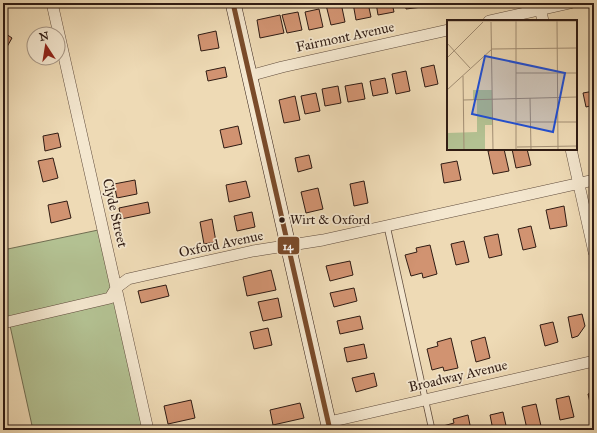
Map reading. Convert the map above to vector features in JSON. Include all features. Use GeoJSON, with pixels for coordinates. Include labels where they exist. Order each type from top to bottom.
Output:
{"type":"FeatureCollection","features":[{"type":"Feature","properties":{"kind":"main road"},"geometry":{"type":"LineString","coordinates":[[233,3],[330,426]]}},
{"type":"Feature","properties":{"kind":"street","name":"Clyde Street"},"geometry":{"type":"LineString","coordinates":[[52,3],[148,430]]}},
{"type":"Feature","properties":{"kind":"street"},"geometry":{"type":"LineString","coordinates":[[492,20],[539,6],[570,3]]}},
{"type":"Feature","properties":{"kind":"street"},"geometry":{"type":"LineString","coordinates":[[539,6],[543,20]]}},
{"type":"Feature","properties":{"kind":"street","name":"Fairmont Avenue"},"geometry":{"type":"LineString","coordinates":[[249,76],[282,67],[447,30]]}},
{"type":"Feature","properties":{"kind":"street"},"geometry":{"type":"LineString","coordinates":[[571,150],[594,252]]}},
{"type":"Feature","properties":{"kind":"street","name":"Oxford Avenue"},"geometry":{"type":"LineString","coordinates":[[3,323],[110,298],[116,288],[128,279],[253,251],[323,240],[594,180]]}},
{"type":"Feature","properties":{"kind":"street","name":"Broadway Avenue"},"geometry":{"type":"LineString","coordinates":[[330,426],[425,399],[594,361]]}},
{"type":"Feature","properties":{"kind":"lane"},"geometry":{"type":"LineString","coordinates":[[387,226],[432,430]]}},
{"type":"Feature","properties":{"kind":"green space"},"geometry":{"type":"Polygon","coordinates":[[[103,229],[148,430],[33,430],[9,321],[3,323],[3,250],[103,229]]]}},
{"type":"Feature","properties":{"kind":"building"},"geometry":{"type":"Polygon","coordinates":[[[341,3],[345,22],[331,25],[326,5],[341,3]]]}},
{"type":"Feature","properties":{"kind":"building"},"geometry":{"type":"Polygon","coordinates":[[[353,3],[368,3],[371,17],[356,20],[353,3]]]}},
{"type":"Feature","properties":{"kind":"building"},"geometry":{"type":"Polygon","coordinates":[[[376,3],[392,3],[394,12],[378,15],[376,3]]]}},
{"type":"Feature","properties":{"kind":"building"},"geometry":{"type":"Polygon","coordinates":[[[405,3],[421,3],[422,7],[406,9],[405,3]]]}},
{"type":"Feature","properties":{"kind":"building"},"geometry":{"type":"Polygon","coordinates":[[[319,9],[323,27],[309,30],[305,12],[319,9]]]}},
{"type":"Feature","properties":{"kind":"building"},"geometry":{"type":"Polygon","coordinates":[[[298,12],[302,30],[287,33],[282,15],[298,12]]]}},
{"type":"Feature","properties":{"kind":"building"},"geometry":{"type":"Polygon","coordinates":[[[280,15],[284,33],[260,38],[257,20],[280,15]]]}},
{"type":"Feature","properties":{"kind":"building"},"geometry":{"type":"Polygon","coordinates":[[[216,31],[219,48],[201,51],[198,35],[216,31]]]}},
{"type":"Feature","properties":{"kind":"building"},"geometry":{"type":"Polygon","coordinates":[[[3,32],[12,38],[4,52],[3,52],[3,32]]]}},
{"type":"Feature","properties":{"kind":"building"},"geometry":{"type":"Polygon","coordinates":[[[594,33],[594,50],[593,50],[590,34],[594,33]]]}},
{"type":"Feature","properties":{"kind":"building"},"geometry":{"type":"Polygon","coordinates":[[[434,65],[438,84],[425,87],[421,68],[434,65]]]}},
{"type":"Feature","properties":{"kind":"building"},"geometry":{"type":"Polygon","coordinates":[[[225,67],[227,77],[208,81],[206,71],[225,67]]]}},
{"type":"Feature","properties":{"kind":"building"},"geometry":{"type":"Polygon","coordinates":[[[406,71],[410,91],[396,94],[392,74],[406,71]]]}},
{"type":"Feature","properties":{"kind":"building"},"geometry":{"type":"Polygon","coordinates":[[[385,78],[388,93],[373,96],[370,81],[385,78]]]}},
{"type":"Feature","properties":{"kind":"building"},"geometry":{"type":"Polygon","coordinates":[[[362,83],[365,99],[348,102],[345,86],[362,83]]]}},
{"type":"Feature","properties":{"kind":"building"},"geometry":{"type":"Polygon","coordinates":[[[338,86],[341,103],[325,106],[322,89],[338,86]]]}},
{"type":"Feature","properties":{"kind":"building"},"geometry":{"type":"Polygon","coordinates":[[[594,91],[594,105],[586,107],[583,93],[594,91]]]}},
{"type":"Feature","properties":{"kind":"building"},"geometry":{"type":"Polygon","coordinates":[[[316,93],[320,111],[305,114],[301,96],[316,93]]]}},
{"type":"Feature","properties":{"kind":"building"},"geometry":{"type":"Polygon","coordinates":[[[295,96],[300,120],[284,123],[279,100],[295,96]]]}},
{"type":"Feature","properties":{"kind":"building"},"geometry":{"type":"Polygon","coordinates":[[[238,126],[242,144],[224,148],[220,130],[238,126]]]}},
{"type":"Feature","properties":{"kind":"building"},"geometry":{"type":"Polygon","coordinates":[[[58,133],[61,147],[45,151],[43,136],[58,133]]]}},
{"type":"Feature","properties":{"kind":"building"},"geometry":{"type":"Polygon","coordinates":[[[504,150],[509,171],[493,174],[488,151],[504,150]]]}},
{"type":"Feature","properties":{"kind":"building"},"geometry":{"type":"Polygon","coordinates":[[[512,150],[527,150],[531,165],[516,168],[512,150]]]}},
{"type":"Feature","properties":{"kind":"building"},"geometry":{"type":"Polygon","coordinates":[[[309,155],[312,168],[298,172],[295,158],[309,155]]]}},
{"type":"Feature","properties":{"kind":"building"},"geometry":{"type":"Polygon","coordinates":[[[53,158],[58,178],[43,182],[38,161],[53,158]]]}},
{"type":"Feature","properties":{"kind":"building"},"geometry":{"type":"Polygon","coordinates":[[[457,161],[461,180],[444,183],[441,164],[457,161]]]}},
{"type":"Feature","properties":{"kind":"building"},"geometry":{"type":"Polygon","coordinates":[[[135,180],[137,194],[117,198],[114,184],[135,180]]]}},
{"type":"Feature","properties":{"kind":"building"},"geometry":{"type":"Polygon","coordinates":[[[246,181],[250,197],[229,202],[226,185],[246,181]]]}},
{"type":"Feature","properties":{"kind":"building"},"geometry":{"type":"Polygon","coordinates":[[[364,181],[368,203],[354,206],[350,184],[364,181]]]}},
{"type":"Feature","properties":{"kind":"building"},"geometry":{"type":"Polygon","coordinates":[[[318,188],[323,209],[306,213],[301,192],[318,188]]]}},
{"type":"Feature","properties":{"kind":"building"},"geometry":{"type":"Polygon","coordinates":[[[67,201],[71,218],[51,223],[48,205],[67,201]]]}},
{"type":"Feature","properties":{"kind":"building"},"geometry":{"type":"Polygon","coordinates":[[[148,202],[150,213],[121,219],[119,208],[148,202]]]}},
{"type":"Feature","properties":{"kind":"building"},"geometry":{"type":"Polygon","coordinates":[[[564,206],[567,226],[550,229],[546,210],[564,206]]]}},
{"type":"Feature","properties":{"kind":"building"},"geometry":{"type":"Polygon","coordinates":[[[252,212],[255,227],[237,231],[234,216],[252,212]]]}},
{"type":"Feature","properties":{"kind":"building"},"geometry":{"type":"Polygon","coordinates":[[[212,219],[216,242],[204,244],[200,222],[212,219]]]}},
{"type":"Feature","properties":{"kind":"building"},"geometry":{"type":"Polygon","coordinates":[[[531,226],[536,247],[523,250],[518,229],[531,226]]]}},
{"type":"Feature","properties":{"kind":"building"},"geometry":{"type":"Polygon","coordinates":[[[498,234],[502,255],[489,258],[484,237],[498,234]]]}},
{"type":"Feature","properties":{"kind":"building"},"geometry":{"type":"Polygon","coordinates":[[[464,241],[469,262],[456,265],[451,244],[464,241]]]}},
{"type":"Feature","properties":{"kind":"building"},"geometry":{"type":"Polygon","coordinates":[[[430,245],[437,274],[423,278],[422,273],[411,276],[405,255],[417,252],[416,248],[430,245]]]}},
{"type":"Feature","properties":{"kind":"building"},"geometry":{"type":"Polygon","coordinates":[[[350,261],[353,275],[330,281],[326,266],[350,261]]]}},
{"type":"Feature","properties":{"kind":"building"},"geometry":{"type":"Polygon","coordinates":[[[271,270],[276,290],[247,296],[243,277],[271,270]]]}},
{"type":"Feature","properties":{"kind":"building"},"geometry":{"type":"Polygon","coordinates":[[[166,285],[169,296],[141,303],[138,291],[166,285]]]}},
{"type":"Feature","properties":{"kind":"building"},"geometry":{"type":"Polygon","coordinates":[[[354,288],[357,301],[334,307],[330,293],[354,288]]]}},
{"type":"Feature","properties":{"kind":"building"},"geometry":{"type":"Polygon","coordinates":[[[278,298],[282,317],[263,321],[258,302],[278,298]]]}},
{"type":"Feature","properties":{"kind":"building"},"geometry":{"type":"Polygon","coordinates":[[[582,314],[585,326],[578,336],[572,338],[568,317],[582,314]]]}},
{"type":"Feature","properties":{"kind":"building"},"geometry":{"type":"Polygon","coordinates":[[[360,316],[363,329],[340,334],[337,321],[360,316]]]}},
{"type":"Feature","properties":{"kind":"building"},"geometry":{"type":"Polygon","coordinates":[[[553,322],[558,342],[545,346],[540,325],[553,322]]]}},
{"type":"Feature","properties":{"kind":"building"},"geometry":{"type":"Polygon","coordinates":[[[268,328],[272,345],[254,349],[250,332],[268,328]]]}},
{"type":"Feature","properties":{"kind":"building"},"geometry":{"type":"Polygon","coordinates":[[[485,337],[490,358],[476,362],[471,341],[485,337]]]}},
{"type":"Feature","properties":{"kind":"building"},"geometry":{"type":"Polygon","coordinates":[[[451,338],[458,368],[444,371],[443,367],[432,370],[427,349],[438,346],[437,342],[451,338]]]}},
{"type":"Feature","properties":{"kind":"building"},"geometry":{"type":"Polygon","coordinates":[[[364,344],[367,358],[347,362],[344,348],[364,344]]]}},
{"type":"Feature","properties":{"kind":"building"},"geometry":{"type":"Polygon","coordinates":[[[374,373],[377,386],[356,392],[352,378],[374,373]]]}},
{"type":"Feature","properties":{"kind":"building"},"geometry":{"type":"Polygon","coordinates":[[[594,392],[594,414],[593,415],[588,394],[594,392]]]}},
{"type":"Feature","properties":{"kind":"building"},"geometry":{"type":"Polygon","coordinates":[[[569,396],[574,417],[560,420],[556,399],[569,396]]]}},
{"type":"Feature","properties":{"kind":"building"},"geometry":{"type":"Polygon","coordinates":[[[191,400],[195,418],[168,424],[164,406],[191,400]]]}},
{"type":"Feature","properties":{"kind":"building"},"geometry":{"type":"Polygon","coordinates":[[[300,403],[304,418],[273,425],[270,410],[300,403]]]}},
{"type":"Feature","properties":{"kind":"building"},"geometry":{"type":"Polygon","coordinates":[[[536,404],[541,426],[527,429],[522,407],[536,404]]]}},
{"type":"Feature","properties":{"kind":"building"},"geometry":{"type":"Polygon","coordinates":[[[503,412],[507,430],[493,430],[490,415],[503,412]]]}},
{"type":"Feature","properties":{"kind":"building"},"geometry":{"type":"Polygon","coordinates":[[[468,415],[471,430],[444,430],[443,426],[454,423],[453,419],[468,415]]]}},
{"type":"Feature","properties":{"kind":"transit line","name":"14"},"geometry":{"type":"LineString","coordinates":[[233,3],[330,430]]}},
{"type":"Feature","properties":{"kind":"place","name":"Wirt & Oxford"},"geometry":{"type":"Point","coordinates":[282,220]}}]}
